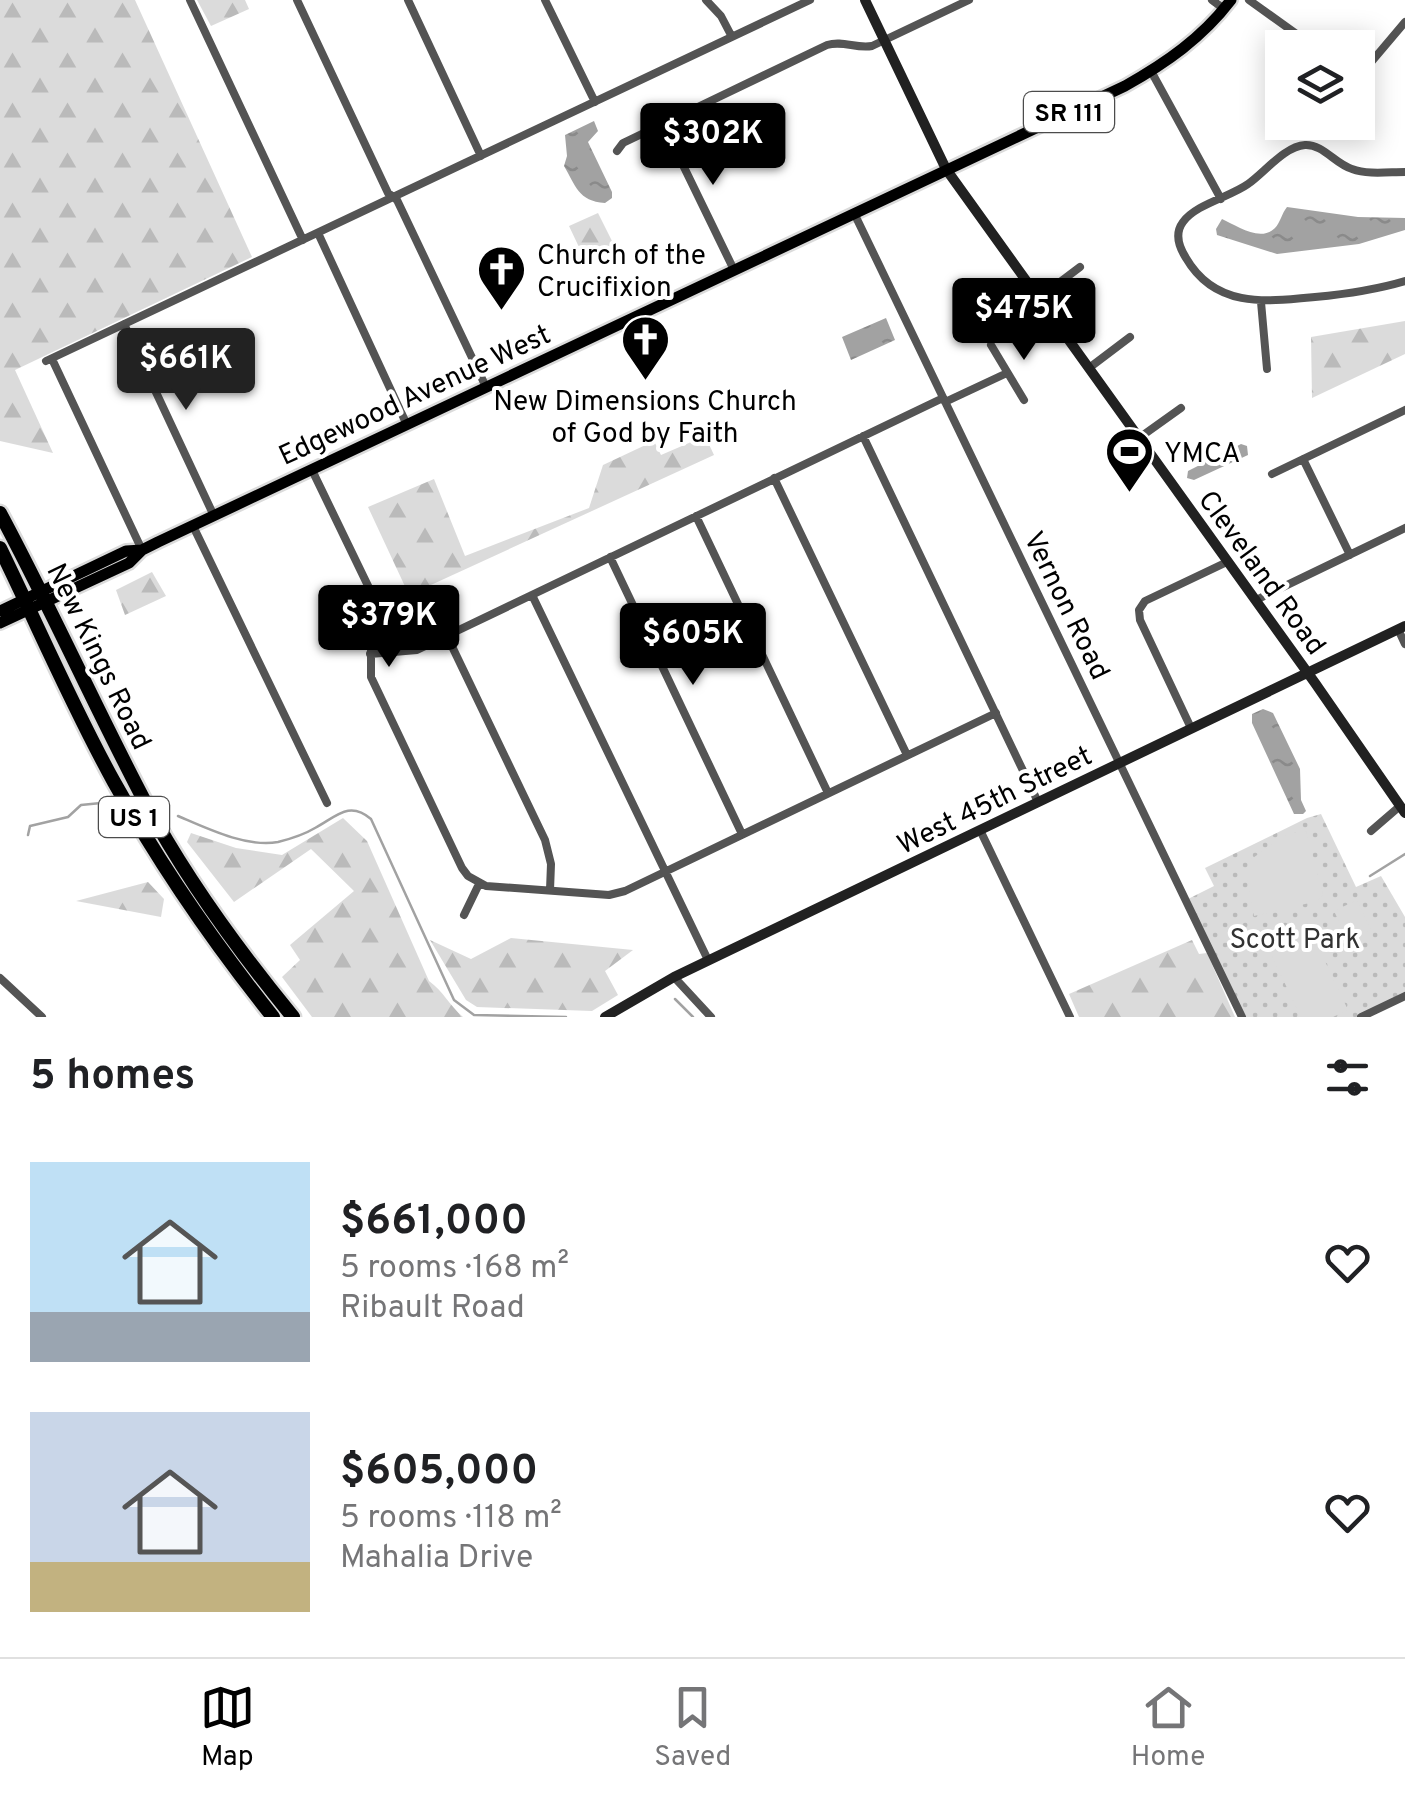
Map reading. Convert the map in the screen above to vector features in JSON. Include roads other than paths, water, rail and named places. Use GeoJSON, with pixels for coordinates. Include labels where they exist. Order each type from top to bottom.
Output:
{"type":"FeatureCollection","features":[{"type":"Feature","properties":{"kind":"highway","name":"New Kings Road"},"geometry":{"type":"LineString","coordinates":[[0,514],[121,758],[204,913],[293,1017]]}},
{"type":"Feature","properties":{"kind":"highway","name":"New Kings Road"},"geometry":{"type":"LineString","coordinates":[[0,548],[114,782],[274,1017]]}},
{"type":"Feature","properties":{"kind":"main road","name":"Edgewood Avenue West"},"geometry":{"type":"LineString","coordinates":[[43,597],[129,563],[142,550],[1151,71],[1191,43],[1228,5]]}},
{"type":"Feature","properties":{"kind":"main road","name":"SR 111"},"geometry":{"type":"LineString","coordinates":[[0,623],[43,597]]}},
{"type":"Feature","properties":{"kind":"main road","name":"SR 111"},"geometry":{"type":"LineString","coordinates":[[0,611],[27,605]]}},
{"type":"Feature","properties":{"kind":"street"},"geometry":{"type":"LineString","coordinates":[[190,0],[302,240]]}},
{"type":"Feature","properties":{"kind":"street"},"geometry":{"type":"LineString","coordinates":[[297,0],[486,388]]}},
{"type":"Feature","properties":{"kind":"street"},"geometry":{"type":"LineString","coordinates":[[408,0],[481,156]]}},
{"type":"Feature","properties":{"kind":"street"},"geometry":{"type":"LineString","coordinates":[[545,0],[595,102]]}},
{"type":"Feature","properties":{"kind":"street"},"geometry":{"type":"LineString","coordinates":[[706,0],[722,16],[732,36]]}},
{"type":"Feature","properties":{"kind":"street"},"geometry":{"type":"LineString","coordinates":[[142,550],[49,360],[810,0]]}},
{"type":"Feature","properties":{"kind":"street","name":"Cleveland Road"},"geometry":{"type":"LineString","coordinates":[[865,0],[946,169],[1402,810]]}},
{"type":"Feature","properties":{"kind":"street"},"geometry":{"type":"LineString","coordinates":[[616,151],[623,143],[827,46],[838,42],[866,47],[970,0]]}},
{"type":"Feature","properties":{"kind":"street"},"geometry":{"type":"LineString","coordinates":[[1212,0],[1228,5]]}},
{"type":"Feature","properties":{"kind":"street"},"geometry":{"type":"LineString","coordinates":[[1249,0],[1291,30]]}},
{"type":"Feature","properties":{"kind":"street"},"geometry":{"type":"LineString","coordinates":[[1375,57],[1405,22]]}},
{"type":"Feature","properties":{"kind":"street"},"geometry":{"type":"LineString","coordinates":[[1151,71],[1221,200]]}},
{"type":"Feature","properties":{"kind":"street"},"geometry":{"type":"LineString","coordinates":[[662,124],[734,270]]}},
{"type":"Feature","properties":{"kind":"street"},"geometry":{"type":"LineString","coordinates":[[1405,172],[1355,170],[1314,146],[1298,146],[1221,200],[1189,216],[1179,228],[1179,243],[1186,260],[1220,293],[1260,302],[1360,292],[1405,280]]}},
{"type":"Feature","properties":{"kind":"street","name":"Vernon Road"},"geometry":{"type":"LineString","coordinates":[[854,213],[1242,1017]]}},
{"type":"Feature","properties":{"kind":"street"},"geometry":{"type":"LineString","coordinates":[[318,233],[407,424]]}},
{"type":"Feature","properties":{"kind":"street"},"geometry":{"type":"LineString","coordinates":[[1039,298],[1080,268]]}},
{"type":"Feature","properties":{"kind":"street"},"geometry":{"type":"LineString","coordinates":[[1260,302],[1267,370]]}},
{"type":"Feature","properties":{"kind":"street"},"geometry":{"type":"LineString","coordinates":[[124,324],[214,516]]}},
{"type":"Feature","properties":{"kind":"street"},"geometry":{"type":"LineString","coordinates":[[1089,368],[1130,337]]}},
{"type":"Feature","properties":{"kind":"street"},"geometry":{"type":"LineString","coordinates":[[991,346],[1024,400]]}},
{"type":"Feature","properties":{"kind":"street"},"geometry":{"type":"LineString","coordinates":[[370,654],[407,653],[447,636],[863,436],[1007,372]]}},
{"type":"Feature","properties":{"kind":"street"},"geometry":{"type":"LineString","coordinates":[[1139,438],[1181,408]]}},
{"type":"Feature","properties":{"kind":"street"},"geometry":{"type":"LineString","coordinates":[[1272,474],[1405,410]]}},
{"type":"Feature","properties":{"kind":"street"},"geometry":{"type":"LineString","coordinates":[[863,436],[1038,802]]}},
{"type":"Feature","properties":{"kind":"street"},"geometry":{"type":"LineString","coordinates":[[1303,459],[1350,555]]}},
{"type":"Feature","properties":{"kind":"street"},"geometry":{"type":"LineString","coordinates":[[312,470],[371,592],[371,677],[462,868],[479,884],[617,894],[996,714]]}},
{"type":"Feature","properties":{"kind":"street"},"geometry":{"type":"LineString","coordinates":[[774,478],[907,755]]}},
{"type":"Feature","properties":{"kind":"street"},"geometry":{"type":"LineString","coordinates":[[696,516],[828,793]]}},
{"type":"Feature","properties":{"kind":"street"},"geometry":{"type":"LineString","coordinates":[[193,526],[327,803]]}},
{"type":"Feature","properties":{"kind":"street"},"geometry":{"type":"LineString","coordinates":[[1256,600],[1405,528]]}},
{"type":"Feature","properties":{"kind":"street"},"geometry":{"type":"LineString","coordinates":[[610,558],[742,834]]}},
{"type":"Feature","properties":{"kind":"street"},"geometry":{"type":"LineString","coordinates":[[1191,728],[1140,620],[1139,610],[1145,601],[1227,562]]}},
{"type":"Feature","properties":{"kind":"street"},"geometry":{"type":"LineString","coordinates":[[532,595],[708,960]]}},
{"type":"Feature","properties":{"kind":"street"},"geometry":{"type":"LineString","coordinates":[[1402,627],[1405,644]]}},
{"type":"Feature","properties":{"kind":"street","name":"West 45th Street"},"geometry":{"type":"LineString","coordinates":[[605,1017],[708,960],[1402,627]]}},
{"type":"Feature","properties":{"kind":"street"},"geometry":{"type":"LineString","coordinates":[[447,636],[545,840],[551,864],[550,890]]}},
{"type":"Feature","properties":{"kind":"street"},"geometry":{"type":"LineString","coordinates":[[1371,831],[1402,810]]}},
{"type":"Feature","properties":{"kind":"street"},"geometry":{"type":"LineString","coordinates":[[980,830],[1070,1017]]}},
{"type":"Feature","properties":{"kind":"street"},"geometry":{"type":"LineString","coordinates":[[464,915],[479,884]]}},
{"type":"Feature","properties":{"kind":"street"},"geometry":{"type":"LineString","coordinates":[[674,977],[711,1017]]}},
{"type":"Feature","properties":{"kind":"street"},"geometry":{"type":"LineString","coordinates":[[0,978],[42,1017]]}},
{"type":"Feature","properties":{"kind":"street"},"geometry":{"type":"LineString","coordinates":[[1361,1017],[1405,996]]}},
{"type":"Feature","properties":{"kind":"water"},"geometry":{"type":"Polygon","coordinates":[[[594,121],[598,131],[588,142],[612,192],[612,198],[605,203],[583,196],[564,166],[565,135],[594,121]]]}},
{"type":"Feature","properties":{"kind":"water"},"geometry":{"type":"Polygon","coordinates":[[[1287,207],[1358,217],[1405,218],[1405,230],[1359,244],[1277,254],[1217,235],[1222,219],[1248,231],[1269,232],[1287,207]]]}},
{"type":"Feature","properties":{"kind":"water"},"geometry":{"type":"Polygon","coordinates":[[[886,318],[895,340],[851,360],[842,337],[886,318]]]}},
{"type":"Feature","properties":{"kind":"water"},"geometry":{"type":"Polygon","coordinates":[[[1241,444],[1247,446],[1248,455],[1194,480],[1187,478],[1188,471],[1241,444]]]}},
{"type":"Feature","properties":{"kind":"water"},"geometry":{"type":"Polygon","coordinates":[[[1263,709],[1273,713],[1300,769],[1301,800],[1306,811],[1303,814],[1294,814],[1252,723],[1252,714],[1263,709]]]}},
{"type":"Feature","properties":{"kind":"waterway"},"geometry":{"type":"LineString","coordinates":[[28,835],[30,826],[68,817],[81,805],[111,802]]}},
{"type":"Feature","properties":{"kind":"waterway"},"geometry":{"type":"LineString","coordinates":[[178,816],[227,836],[266,843],[302,834],[343,812],[363,813],[371,819],[454,1000],[474,1015],[566,1017]]}},
{"type":"Feature","properties":{"kind":"waterway"},"geometry":{"type":"LineString","coordinates":[[1370,876],[1405,854]]}},
{"type":"Feature","properties":{"kind":"waterway"},"geometry":{"type":"LineString","coordinates":[[675,999],[693,1017]]}},
{"type":"Feature","properties":{"kind":"place","name":"Church of the Crucifixion"},"geometry":{"type":"Point","coordinates":[502,312]}},
{"type":"Feature","properties":{"kind":"place","name":"New Dimensions Church of God by Faith"},"geometry":{"type":"Point","coordinates":[645,382]}},
{"type":"Feature","properties":{"kind":"place","name":"YMCA"},"geometry":{"type":"Point","coordinates":[1129,494]}},
{"type":"Feature","properties":{"kind":"park label","name":"Scott Park"},"geometry":{"type":"Point","coordinates":[1295,938]}}]}
